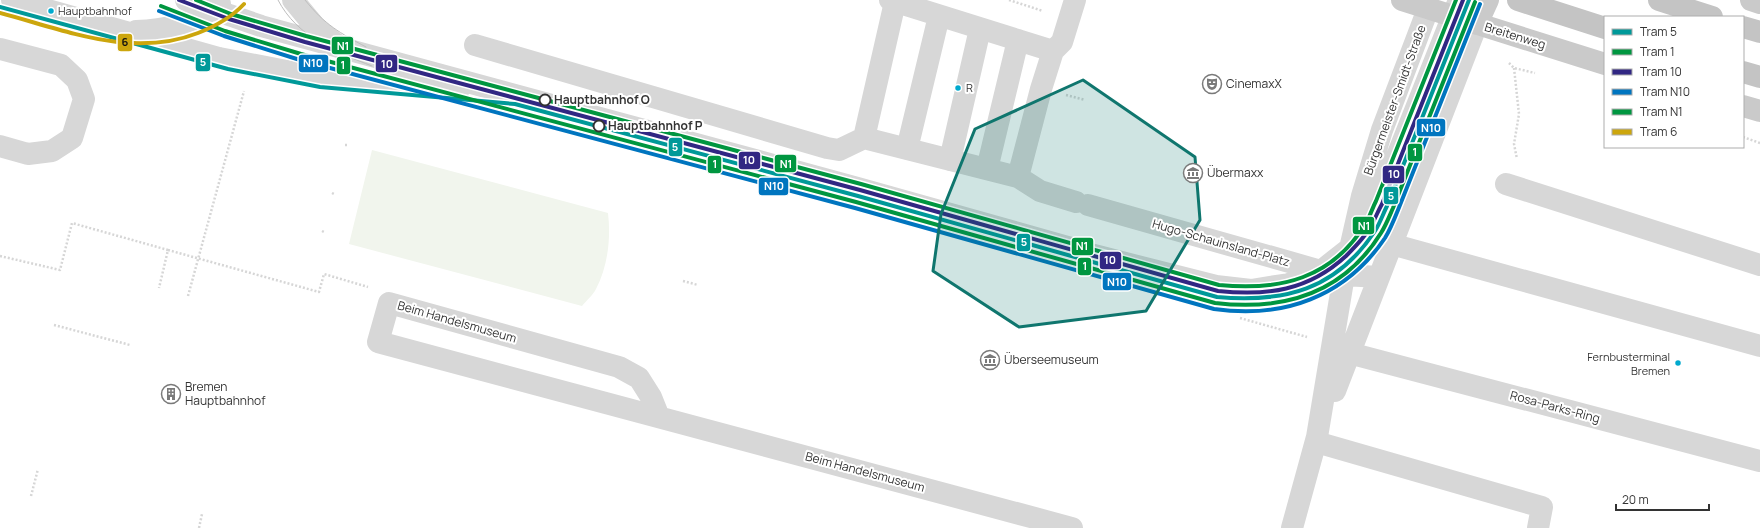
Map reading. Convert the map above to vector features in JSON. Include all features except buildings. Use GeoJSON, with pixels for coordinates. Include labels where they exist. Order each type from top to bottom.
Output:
{"type":"FeatureCollection","features":[{"type":"Feature","properties":{"kind":"highway"},"geometry":{"type":"LineString","coordinates":[[1518,0],[1604,28]]}},
{"type":"Feature","properties":{"kind":"highway"},"geometry":{"type":"LineString","coordinates":[[1659,0],[1709,16]]}},
{"type":"Feature","properties":{"kind":"highway"},"geometry":{"type":"LineString","coordinates":[[1744,27],[1760,32]]}},
{"type":"Feature","properties":{"kind":"highway"},"geometry":{"type":"LineString","coordinates":[[1744,72],[1760,77]]}},
{"type":"Feature","properties":{"kind":"main road","name":"Breitenweg"},"geometry":{"type":"LineString","coordinates":[[1402,0],[1430,4],[1459,5],[1477,24],[1604,64]]}},
{"type":"Feature","properties":{"kind":"main road","name":"Bürgermeister-Smidt-Straße"},"geometry":{"type":"LineString","coordinates":[[1477,24],[1488,0]]}},
{"type":"Feature","properties":{"kind":"main road"},"geometry":{"type":"LineString","coordinates":[[1751,0],[1760,3]]}},
{"type":"Feature","properties":{"kind":"main road"},"geometry":{"type":"LineString","coordinates":[[1744,106],[1760,111]]}},
{"type":"Feature","properties":{"kind":"street"},"geometry":{"type":"LineString","coordinates":[[12,0],[219,58],[333,80],[400,86],[498,90]]}},
{"type":"Feature","properties":{"kind":"street"},"geometry":{"type":"LineString","coordinates":[[186,0],[220,5],[261,26],[858,188],[1080,251],[1216,286],[1251,290],[1289,284],[1321,271],[1350,248],[1374,214],[1459,5]]}},
{"type":"Feature","properties":{"kind":"street"},"geometry":{"type":"LineString","coordinates":[[293,0],[317,29],[340,47]]}},
{"type":"Feature","properties":{"kind":"street"},"geometry":{"type":"LineString","coordinates":[[475,45],[827,148],[839,150],[864,138],[893,1],[1053,51]]}},
{"type":"Feature","properties":{"kind":"street","name":"Bürgermeister-Smidt-Straße"},"geometry":{"type":"LineString","coordinates":[[1317,440],[1344,276],[1362,196],[1382,130],[1430,4]]}},
{"type":"Feature","properties":{"kind":"street"},"geometry":{"type":"LineString","coordinates":[[123,31],[168,28],[189,22],[220,5]]}},
{"type":"Feature","properties":{"kind":"street"},"geometry":{"type":"LineString","coordinates":[[1018,177],[1041,89],[1053,51],[1062,42],[1072,9]]}},
{"type":"Feature","properties":{"kind":"street"},"geometry":{"type":"LineString","coordinates":[[907,149],[939,16]]}},
{"type":"Feature","properties":{"kind":"street","name":"Bürgermeister-Smidt-Straße"},"geometry":{"type":"LineString","coordinates":[[1292,528],[1317,440],[1349,353],[1477,24]]}},
{"type":"Feature","properties":{"kind":"street"},"geometry":{"type":"LineString","coordinates":[[950,160],[980,29]]}},
{"type":"Feature","properties":{"kind":"street"},"geometry":{"type":"LineString","coordinates":[[987,169],[1018,40]]}},
{"type":"Feature","properties":{"kind":"street"},"geometry":{"type":"LineString","coordinates":[[0,49],[61,64],[76,80],[84,99],[72,138],[52,151],[28,154],[0,146]]}},
{"type":"Feature","properties":{"kind":"street","name":"Bürgermeister-Smidt-Straße"},"geometry":{"type":"LineString","coordinates":[[1374,214],[1401,171],[1441,119]]}},
{"type":"Feature","properties":{"kind":"street","name":"Hugo-Schauinsland-Platz"},"geometry":{"type":"LineString","coordinates":[[864,138],[1018,177],[1040,191],[1321,271],[1344,276],[1379,276]]}},
{"type":"Feature","properties":{"kind":"street"},"geometry":{"type":"LineString","coordinates":[[1516,187],[1760,265]]}},
{"type":"Feature","properties":{"kind":"street"},"geometry":{"type":"LineString","coordinates":[[1391,244],[1760,346]]}},
{"type":"Feature","properties":{"kind":"street","name":"Beim Handelsmuseum"},"geometry":{"type":"LineString","coordinates":[[659,417],[652,397],[639,378],[619,367],[389,303],[378,342],[1072,528]]}},
{"type":"Feature","properties":{"kind":"street","name":"Rosa-Parks-Ring"},"geometry":{"type":"LineString","coordinates":[[1349,353],[1760,461]]}},
{"type":"Feature","properties":{"kind":"street"},"geometry":{"type":"LineString","coordinates":[[1317,440],[1542,507],[1538,528]]}},
{"type":"Feature","properties":{"kind":"path"},"geometry":{"type":"LineString","coordinates":[[1009,0],[1072,9]]}},
{"type":"Feature","properties":{"kind":"path"},"geometry":{"type":"LineString","coordinates":[[1514,68],[1519,114],[1514,144],[1517,159],[1530,170],[1516,187]]}},
{"type":"Feature","properties":{"kind":"path"},"geometry":{"type":"LineString","coordinates":[[188,296],[245,87]]}},
{"type":"Feature","properties":{"kind":"path"},"geometry":{"type":"LineString","coordinates":[[1744,137],[1760,143]]}},
{"type":"Feature","properties":{"kind":"path"},"geometry":{"type":"LineString","coordinates":[[0,256],[60,270],[72,223],[319,292],[324,274],[392,293],[389,303]]}},
{"type":"Feature","properties":{"kind":"path"},"geometry":{"type":"LineString","coordinates":[[158,288],[168,250]]}},
{"type":"Feature","properties":{"kind":"path"},"geometry":{"type":"LineString","coordinates":[[683,281],[698,285]]}},
{"type":"Feature","properties":{"kind":"path"},"geometry":{"type":"LineString","coordinates":[[54,325],[130,345]]}},
{"type":"Feature","properties":{"kind":"path"},"geometry":{"type":"LineString","coordinates":[[31,496],[38,469]]}},
{"type":"Feature","properties":{"kind":"path"},"geometry":{"type":"LineString","coordinates":[[198,528],[202,514]]}},
{"type":"Feature","properties":{"kind":"highlighted area"},"geometry":{"type":"Polygon","coordinates":[[[1083,80],[1195,157],[1200,220],[1146,311],[1019,327],[933,271],[941,214],[975,129],[1083,80]]]}},
{"type":"Feature","properties":{"kind":"shaded area"},"geometry":{"type":"Polygon","coordinates":[[[372,150],[608,213],[608,252],[600,280],[595,291],[582,306],[349,244],[372,150]]]}},
{"type":"Feature","properties":{"kind":"tram line","name":"10"},"geometry":{"type":"LineString","coordinates":[[179,0],[229,19],[305,42],[860,190],[1218,291],[1253,293],[1286,288],[1302,284],[1317,277],[1332,268],[1346,256],[1366,234],[1382,204],[1463,0]]}},
{"type":"Feature","properties":{"kind":"tram line","name":"N1"},"geometry":{"type":"LineString","coordinates":[[196,0],[231,14],[306,36],[861,184],[1219,285],[1241,286],[1263,286],[1283,283],[1303,277],[1321,269],[1337,257],[1352,242],[1366,223],[1376,201],[1456,0]]}},
{"type":"Feature","properties":{"kind":"tram line"},"geometry":{"type":"LineString","coordinates":[[278,0],[286,13],[296,24],[319,42],[331,49],[372,66]]}},
{"type":"Feature","properties":{"kind":"tram line"},"geometry":{"type":"LineString","coordinates":[[305,0],[312,9],[333,28],[366,47]]}},
{"type":"Feature","properties":{"kind":"tram line","name":"5"},"geometry":{"type":"LineString","coordinates":[[0,7],[228,69],[320,87],[515,104],[858,196],[1217,297],[1264,298],[1286,294],[1306,288],[1326,279],[1343,267],[1360,251],[1375,231],[1387,206],[1469,0]]}},
{"type":"Feature","properties":{"kind":"tram line","name":"1"},"geometry":{"type":"LineString","coordinates":[[161,6],[225,31],[301,54],[856,202],[1215,303],[1240,305],[1264,304],[1309,294],[1330,284],[1349,271],[1366,254],[1383,230],[1393,208],[1475,2]]}},
{"type":"Feature","properties":{"kind":"tram line","name":"6"},"geometry":{"type":"LineString","coordinates":[[0,13],[74,34],[123,43],[148,43],[173,40],[198,33],[217,24],[244,4]]}},
{"type":"Feature","properties":{"kind":"tram line","name":"N10"},"geometry":{"type":"LineString","coordinates":[[159,11],[224,36],[300,60],[855,208],[1214,309],[1240,311],[1264,310],[1288,306],[1310,299],[1332,289],[1351,275],[1369,258],[1385,238],[1480,4]]}},
{"type":"Feature","properties":{"kind":"place","name":"Hauptbahnhof"},"geometry":{"type":"Point","coordinates":[51,11]}},
{"type":"Feature","properties":{"kind":"place","name":"CinemaxX"},"geometry":{"type":"Point","coordinates":[1212,84]}},
{"type":"Feature","properties":{"kind":"place","name":"R"},"geometry":{"type":"Point","coordinates":[958,88]}},
{"type":"Feature","properties":{"kind":"place","name":"Hauptbahnhof O"},"geometry":{"type":"Point","coordinates":[545,100]}},
{"type":"Feature","properties":{"kind":"place","name":"Hauptbahnhof P"},"geometry":{"type":"Point","coordinates":[599,126]}},
{"type":"Feature","properties":{"kind":"place","name":"Übermaxx"},"geometry":{"type":"Point","coordinates":[1193,173]}},
{"type":"Feature","properties":{"kind":"place","name":"Überseemuseum"},"geometry":{"type":"Point","coordinates":[990,360]}},
{"type":"Feature","properties":{"kind":"place","name":"Fernbusterminal Bremen"},"geometry":{"type":"Point","coordinates":[1678,363]}},
{"type":"Feature","properties":{"kind":"place","name":"Bremen Hauptbahnhof"},"geometry":{"type":"Point","coordinates":[171,394]}}]}
